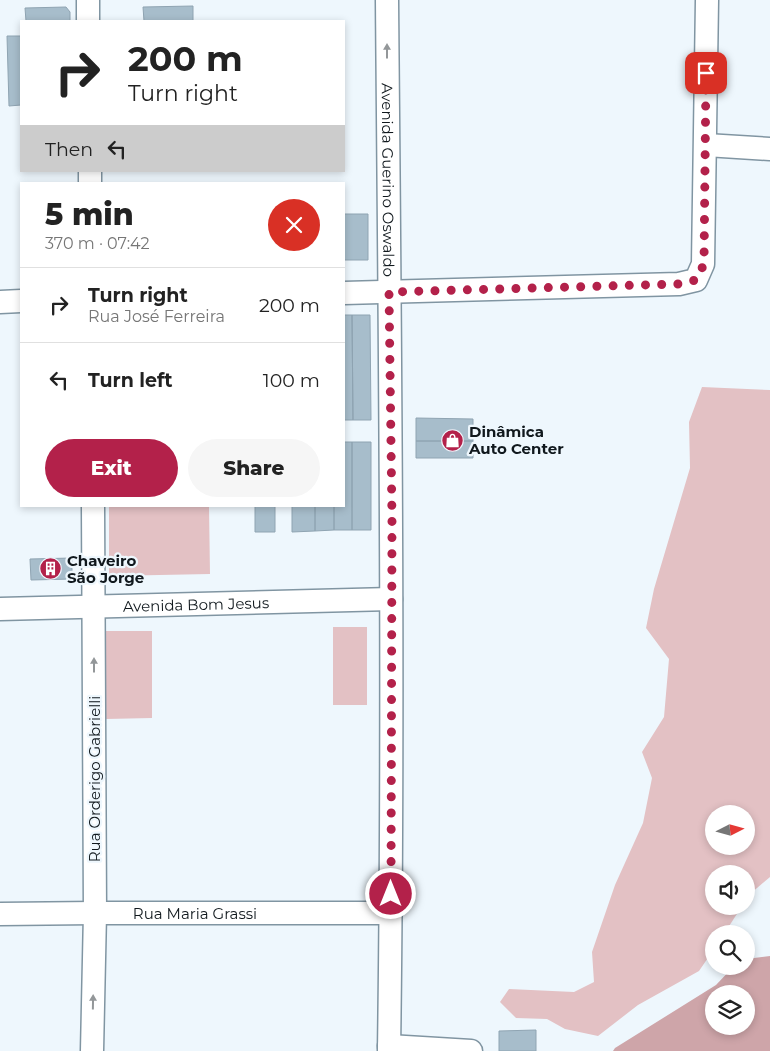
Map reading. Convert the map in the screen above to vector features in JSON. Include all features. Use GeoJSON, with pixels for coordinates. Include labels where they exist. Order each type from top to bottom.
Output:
{"type":"FeatureCollection","features":[{"type":"Feature","properties":{"kind":"street"},"geometry":{"type":"LineString","coordinates":[[88,0],[88,20]]}},
{"type":"Feature","properties":{"kind":"street","name":"Avenida Guerino Oswaldo"},"geometry":{"type":"LineString","coordinates":[[387,0],[392,519],[389,1049]]}},
{"type":"Feature","properties":{"kind":"street"},"geometry":{"type":"LineString","coordinates":[[345,293],[679,284],[696,280],[704,264],[707,0]]}},
{"type":"Feature","properties":{"kind":"street"},"geometry":{"type":"LineString","coordinates":[[706,146],[770,149]]}},
{"type":"Feature","properties":{"kind":"street"},"geometry":{"type":"LineString","coordinates":[[0,302],[20,301]]}},
{"type":"Feature","properties":{"kind":"street","name":"Rua Orderigo Gabrielli"},"geometry":{"type":"LineString","coordinates":[[92,1051],[95,912],[93,507]]}},
{"type":"Feature","properties":{"kind":"street","name":"Avenida Bom Jesus"},"geometry":{"type":"LineString","coordinates":[[0,609],[391,599]]}},
{"type":"Feature","properties":{"kind":"street","name":"Rua Maria Grassi"},"geometry":{"type":"LineString","coordinates":[[0,914],[95,912],[391,913]]}},
{"type":"Feature","properties":{"kind":"street"},"geometry":{"type":"LineString","coordinates":[[389,1049],[471,1051]]}},
{"type":"Feature","properties":{"kind":"shaded area"},"geometry":{"type":"Polygon","coordinates":[[[702,387],[770,390],[770,877],[755,890],[755,865],[705,865],[705,915],[736,915],[730,925],[705,925],[705,962],[699,971],[638,1005],[598,1036],[565,1029],[547,1019],[516,1018],[500,1002],[509,989],[574,992],[594,982],[592,952],[615,885],[643,823],[652,778],[642,752],[664,717],[669,659],[646,628],[654,589],[690,468],[689,422],[702,387]]]}},
{"type":"Feature","properties":{"kind":"shaded area"},"geometry":{"type":"Polygon","coordinates":[[[109,507],[209,507],[210,574],[109,576],[109,507]]]}},
{"type":"Feature","properties":{"kind":"shaded area"},"geometry":{"type":"Polygon","coordinates":[[[333,627],[367,627],[367,705],[333,705],[333,627]]]}},
{"type":"Feature","properties":{"kind":"shaded area"},"geometry":{"type":"Polygon","coordinates":[[[105,631],[152,631],[152,718],[106,719],[105,631]]]}},
{"type":"Feature","properties":{"kind":"shaded area"},"geometry":{"type":"Polygon","coordinates":[[[770,956],[770,1051],[613,1051],[705,992],[705,1035],[755,1035],[755,985],[716,985],[725,975],[755,975],[755,958],[770,956]]]}},
{"type":"Feature","properties":{"kind":"building"},"geometry":{"type":"Polygon","coordinates":[[[193,6],[193,20],[144,20],[143,7],[193,6]]]}},
{"type":"Feature","properties":{"kind":"building"},"geometry":{"type":"Polygon","coordinates":[[[66,7],[70,12],[70,20],[26,20],[25,8],[66,7]]]}},
{"type":"Feature","properties":{"kind":"building"},"geometry":{"type":"Polygon","coordinates":[[[7,36],[20,36],[20,105],[9,106],[7,36]]]}},
{"type":"Feature","properties":{"kind":"building"},"geometry":{"type":"Polygon","coordinates":[[[345,214],[368,214],[368,260],[345,260],[345,214]]]}},
{"type":"Feature","properties":{"kind":"building"},"geometry":{"type":"Polygon","coordinates":[[[345,315],[352,315],[353,420],[345,420],[345,315]]]}},
{"type":"Feature","properties":{"kind":"building"},"geometry":{"type":"Polygon","coordinates":[[[352,315],[370,315],[371,420],[353,420],[352,315]]]}},
{"type":"Feature","properties":{"kind":"building"},"geometry":{"type":"Polygon","coordinates":[[[416,418],[473,419],[473,441],[416,441],[416,418]]]}},
{"type":"Feature","properties":{"kind":"building"},"geometry":{"type":"Polygon","coordinates":[[[416,441],[473,441],[473,458],[416,458],[416,441]]]}},
{"type":"Feature","properties":{"kind":"building"},"geometry":{"type":"Polygon","coordinates":[[[345,442],[352,442],[352,530],[334,530],[334,507],[345,507],[345,442]]]}},
{"type":"Feature","properties":{"kind":"building"},"geometry":{"type":"Polygon","coordinates":[[[352,442],[371,442],[371,530],[352,530],[352,442]]]}},
{"type":"Feature","properties":{"kind":"building"},"geometry":{"type":"Polygon","coordinates":[[[255,507],[275,507],[275,532],[255,532],[255,507]]]}},
{"type":"Feature","properties":{"kind":"building"},"geometry":{"type":"Polygon","coordinates":[[[292,507],[315,507],[315,531],[292,532],[292,507]]]}},
{"type":"Feature","properties":{"kind":"building"},"geometry":{"type":"Polygon","coordinates":[[[315,507],[334,507],[334,530],[315,531],[315,507]]]}},
{"type":"Feature","properties":{"kind":"building","name":"Chaveiro São Jorge"},"geometry":{"type":"Polygon","coordinates":[[[72,558],[72,579],[31,580],[30,559],[72,558]]]}},
{"type":"Feature","properties":{"kind":"building"},"geometry":{"type":"Polygon","coordinates":[[[536,1030],[536,1051],[499,1051],[499,1031],[536,1030]]]}},
{"type":"Feature","properties":{"kind":"place","name":"Dinâmica Auto Center"},"geometry":{"type":"Point","coordinates":[453,440]}},
{"type":"Feature","properties":{"kind":"place","name":"Chaveiro São Jorge"},"geometry":{"type":"Point","coordinates":[51,569]}},
{"type":"Feature","properties":{"kind":"route"},"geometry":{"type":"LineString","coordinates":[[391,894],[392,519],[389,292],[679,284],[696,280],[704,264],[706,73]]}}]}
